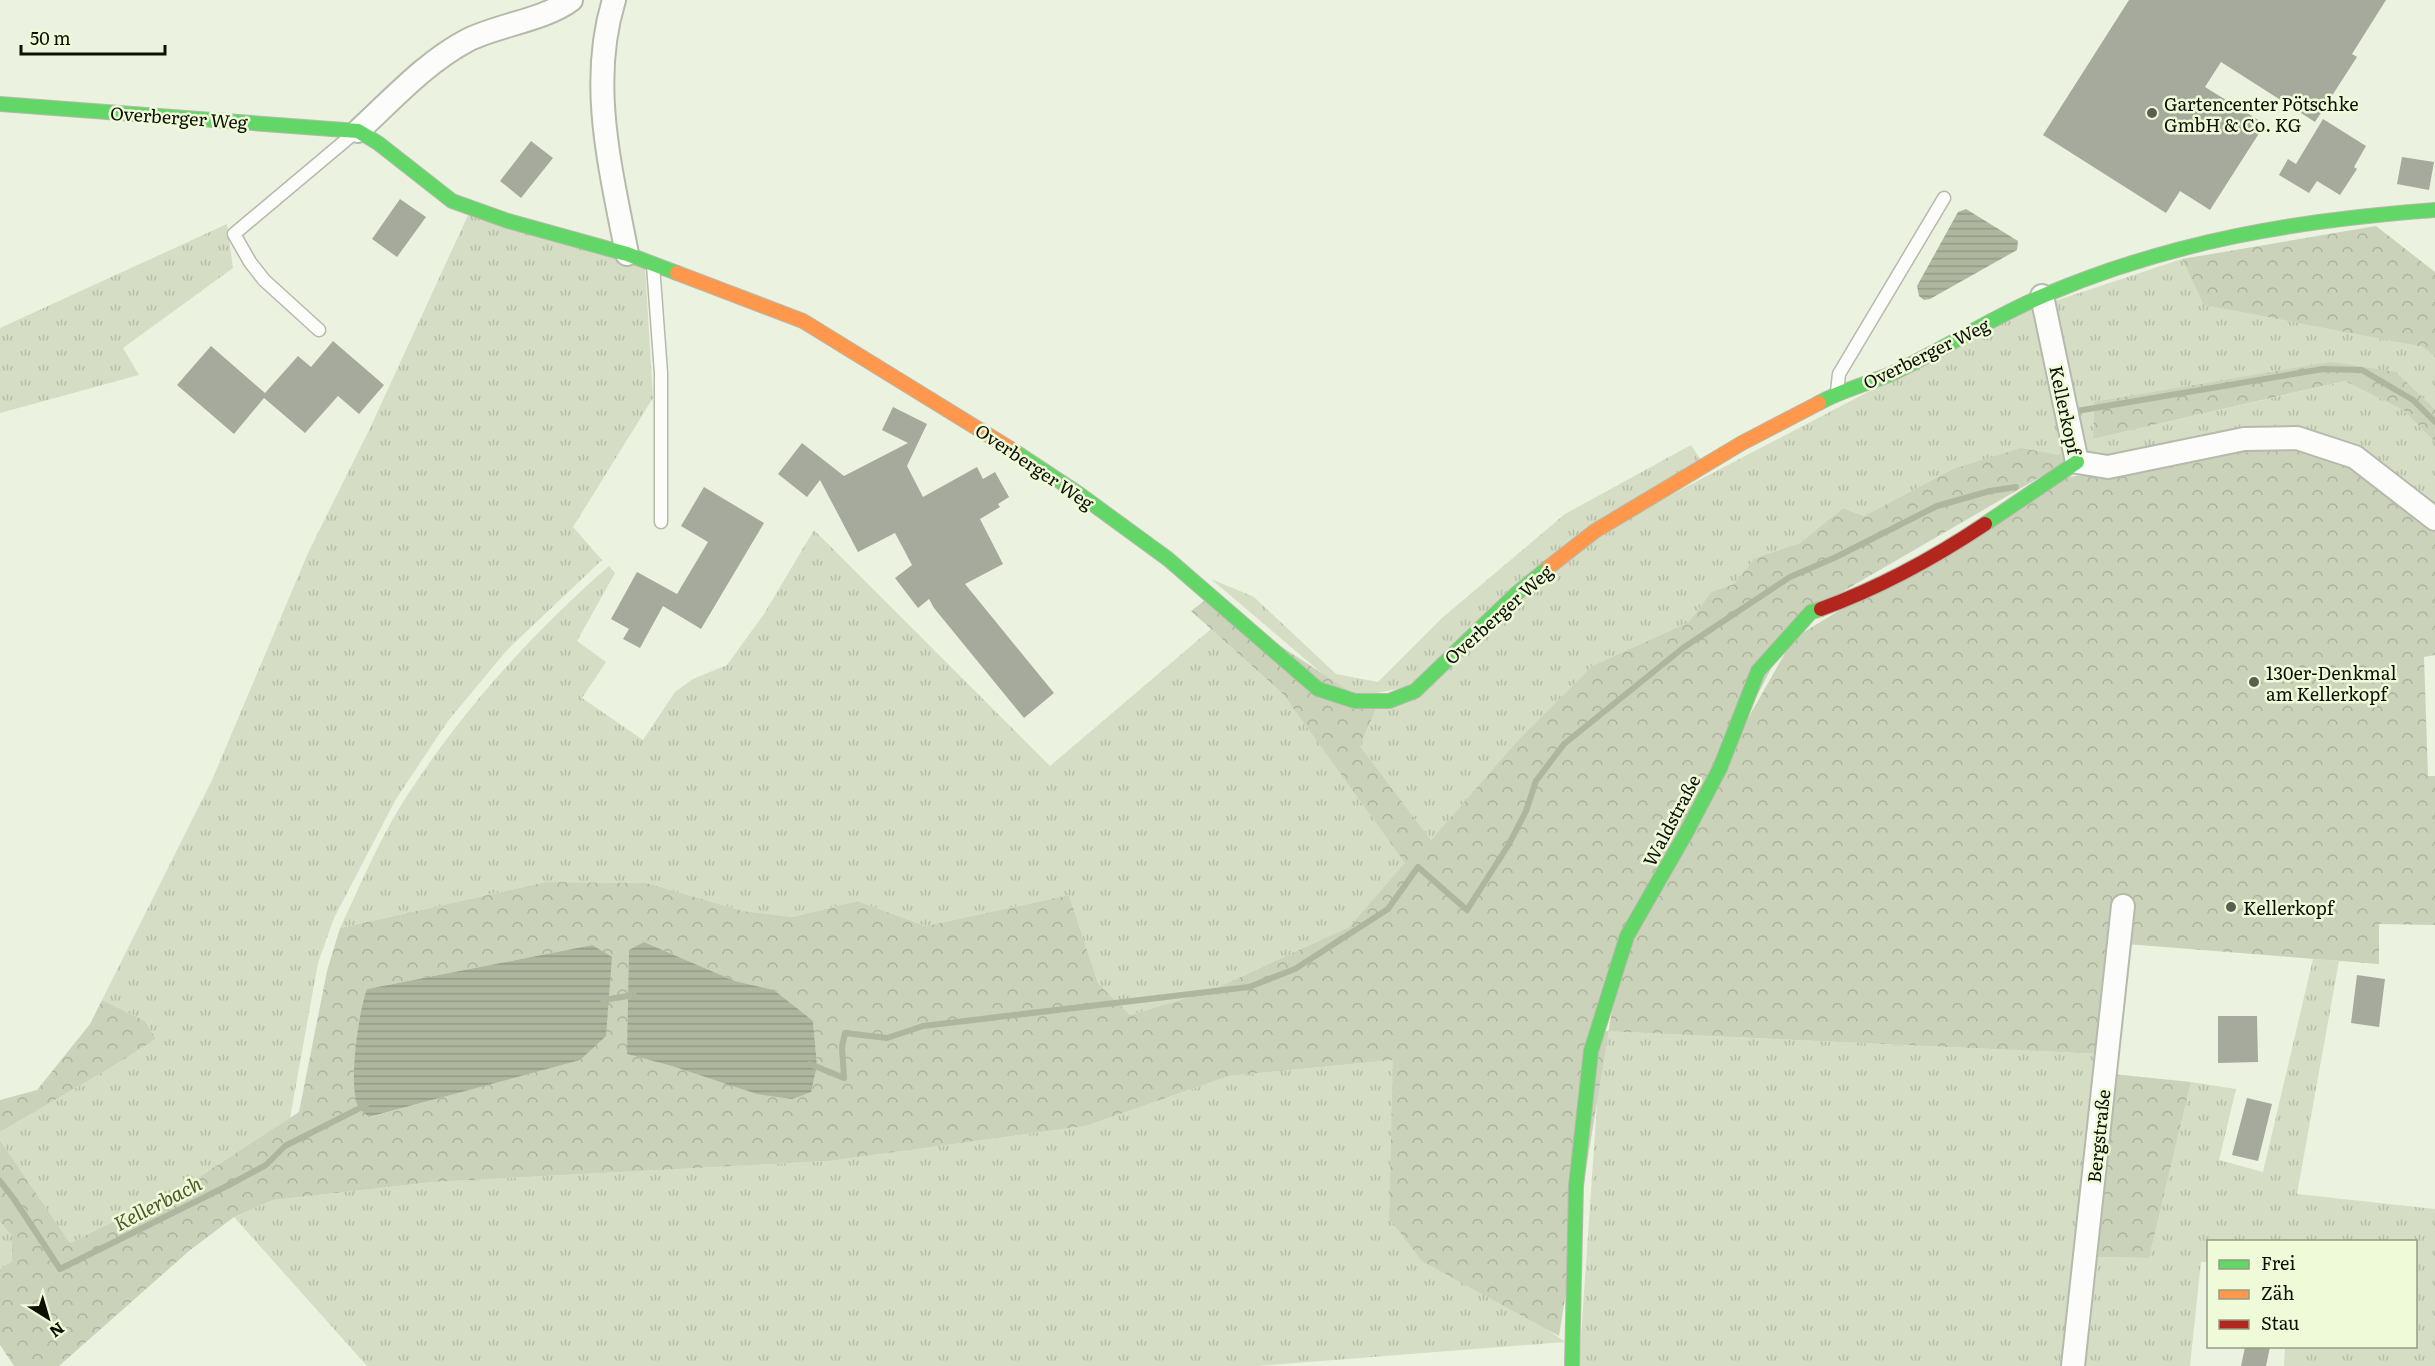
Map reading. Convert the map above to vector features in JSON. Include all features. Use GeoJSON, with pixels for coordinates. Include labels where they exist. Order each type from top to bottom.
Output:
{"type":"FeatureCollection","features":[{"type":"Feature","properties":{"kind":"street"},"geometry":{"type":"LineString","coordinates":[[358,131],[435,61],[469,39],[512,25],[571,0]]}},
{"type":"Feature","properties":{"kind":"street"},"geometry":{"type":"LineString","coordinates":[[614,0],[609,16],[601,69],[604,133],[627,254]]}},
{"type":"Feature","properties":{"kind":"street","name":"Overberger Weg"},"geometry":{"type":"LineString","coordinates":[[0,104],[358,131],[378,143],[453,201],[508,221],[627,254],[803,321],[986,432],[1079,494],[1168,559],[1317,689],[1347,702],[1374,704],[1394,701],[1414,691],[1516,594],[1595,531],[1742,442],[1837,393],[1890,374],[2042,296],[2108,269],[2180,248],[2264,229],[2356,216],[2435,210]]}},
{"type":"Feature","properties":{"kind":"street","name":"Kellerkopf"},"geometry":{"type":"LineString","coordinates":[[2042,296],[2077,462],[2108,467],[2176,455],[2244,439],[2297,438],[2355,457],[2435,519]]}},
{"type":"Feature","properties":{"kind":"street","name":"Waldstraße"},"geometry":{"type":"LineString","coordinates":[[1572,1366],[1576,1186],[1591,1051],[1627,936],[1686,833],[1719,768],[1758,671],[1811,612],[1856,596],[1952,546],[2077,462]]}},
{"type":"Feature","properties":{"kind":"street","name":"Bergstraße"},"geometry":{"type":"LineString","coordinates":[[2073,1366],[2123,906]]}},
{"type":"Feature","properties":{"kind":"lane"},"geometry":{"type":"LineString","coordinates":[[318,330],[264,280],[250,262],[234,234],[358,131]]}},
{"type":"Feature","properties":{"kind":"lane"},"geometry":{"type":"LineString","coordinates":[[1837,393],[1839,374],[1944,198]]}},
{"type":"Feature","properties":{"kind":"lane"},"geometry":{"type":"LineString","coordinates":[[653,264],[661,373],[661,522]]}},
{"type":"Feature","properties":{"kind":"green space"},"geometry":{"type":"Polygon","coordinates":[[[469,213],[645,267],[653,398],[573,527],[602,560],[507,650],[448,721],[396,799],[334,918],[318,963],[290,1118],[184,1187],[70,1243],[0,1140],[0,1132],[156,1039],[145,1021],[102,1000],[212,780],[308,553],[371,426],[469,213]]]}},
{"type":"Feature","properties":{"kind":"green space"},"geometry":{"type":"Polygon","coordinates":[[[227,224],[233,268],[123,348],[139,375],[0,413],[0,328],[227,224]]]}},
{"type":"Feature","properties":{"kind":"green space"},"geometry":{"type":"Polygon","coordinates":[[[2376,226],[2435,272],[2435,357],[2423,347],[2204,305],[2182,259],[2376,226]]]}},
{"type":"Feature","properties":{"kind":"green space"},"geometry":{"type":"Polygon","coordinates":[[[2182,259],[2205,305],[2423,347],[2435,357],[2435,409],[2396,372],[2094,402],[2093,439],[2346,381],[2403,410],[2435,442],[2435,514],[2080,458],[2052,302],[2182,259]]]}},
{"type":"Feature","properties":{"kind":"green space"},"geometry":{"type":"Polygon","coordinates":[[[2038,303],[2073,458],[1953,469],[1864,516],[1843,508],[1800,543],[1755,558],[1734,584],[1711,592],[1689,622],[1592,666],[1518,740],[1431,840],[1360,746],[1376,709],[1598,533],[2038,303]]]}},
{"type":"Feature","properties":{"kind":"green space"},"geometry":{"type":"Polygon","coordinates":[[[2331,362],[2396,372],[2435,409],[2435,442],[2403,410],[2345,381],[2093,439],[2094,402],[2331,362]]]}},
{"type":"Feature","properties":{"kind":"green space"},"geometry":{"type":"Polygon","coordinates":[[[2297,440],[2353,460],[2435,527],[2435,655],[2424,657],[2428,776],[2435,776],[2435,925],[2379,924],[2379,964],[2126,944],[2100,1054],[1602,1031],[1630,938],[1784,644],[2057,479],[2297,440]]]}},
{"type":"Feature","properties":{"kind":"green space"},"geometry":{"type":"Polygon","coordinates":[[[1691,445],[1700,459],[1413,686],[1351,698],[1211,579],[1254,597],[1336,674],[1378,682],[1442,618],[1565,514],[1691,445]]]}},
{"type":"Feature","properties":{"kind":"green space"},"geometry":{"type":"Polygon","coordinates":[[[2021,448],[2073,458],[1809,611],[1624,936],[1559,1336],[1422,1261],[1389,1218],[1393,1060],[1229,1076],[1086,1126],[829,1161],[434,1182],[273,1200],[234,1217],[189,1251],[59,1366],[14,1366],[0,1345],[0,1269],[12,1262],[12,1236],[0,1222],[0,1140],[70,1243],[184,1187],[299,1112],[327,971],[340,928],[546,882],[647,883],[743,911],[793,917],[857,901],[926,926],[1069,895],[1098,983],[1130,1015],[1210,991],[1349,927],[1405,863],[1283,694],[1191,611],[1208,598],[1376,709],[1360,746],[1431,840],[1518,740],[1592,666],[1689,622],[1711,592],[1734,584],[1755,558],[1800,543],[1843,508],[1864,516],[1953,469],[2021,448]],[[644,942],[627,1054],[675,1067],[817,1065],[813,1022],[774,990],[735,981],[644,942]],[[592,945],[367,989],[370,1117],[581,1059],[592,945]]]}},
{"type":"Feature","properties":{"kind":"green space"},"geometry":{"type":"Polygon","coordinates":[[[814,530],[1050,766],[1211,629],[1283,694],[1406,863],[1349,927],[1210,991],[1130,1015],[1098,983],[1069,895],[926,926],[857,901],[793,917],[743,911],[647,883],[546,882],[340,928],[394,817],[448,737],[524,648],[609,566],[615,573],[577,641],[606,662],[582,698],[643,740],[675,692],[693,679],[727,665],[764,614],[814,530]]]}},
{"type":"Feature","properties":{"kind":"green space"},"geometry":{"type":"Polygon","coordinates":[[[2313,959],[2339,961],[2297,1194],[2435,1209],[2435,1366],[2284,1366],[2285,1348],[2417,1348],[2417,1240],[2207,1240],[2207,1262],[2201,1262],[2190,1366],[2078,1366],[2092,1257],[2149,1258],[2191,1082],[2236,1089],[2219,1160],[2263,1172],[2313,959]]]}},
{"type":"Feature","properties":{"kind":"green space"},"geometry":{"type":"Polygon","coordinates":[[[102,1000],[145,1021],[156,1039],[0,1132],[0,1100],[37,1090],[90,1024],[102,1000]]]}},
{"type":"Feature","properties":{"kind":"green space"},"geometry":{"type":"Polygon","coordinates":[[[1602,1031],[2100,1054],[2067,1366],[1579,1366],[1602,1031]]]}},
{"type":"Feature","properties":{"kind":"green space"},"geometry":{"type":"Polygon","coordinates":[[[1394,1060],[1389,1218],[1565,1342],[1258,1366],[367,1366],[234,1217],[273,1200],[434,1182],[829,1161],[1086,1126],[1229,1076],[1394,1060]]]}},
{"type":"Feature","properties":{"kind":"green space"},"geometry":{"type":"Polygon","coordinates":[[[2113,1074],[2191,1082],[2149,1258],[2092,1257],[2113,1074]]]}},
{"type":"Feature","properties":{"kind":"green space"},"geometry":{"type":"Polygon","coordinates":[[[0,1222],[12,1236],[12,1263],[0,1269],[0,1222]]]}},
{"type":"Feature","properties":{"kind":"shaded area"},"geometry":{"type":"Polygon","coordinates":[[[1966,209],[2018,241],[2017,250],[1930,299],[1924,300],[1919,296],[1917,286],[1958,212],[1966,209]]]}},
{"type":"Feature","properties":{"kind":"shaded area"},"geometry":{"type":"Polygon","coordinates":[[[644,942],[735,981],[774,990],[813,1021],[817,1065],[811,1092],[792,1099],[757,1094],[627,1054],[629,950],[644,942]]]}},
{"type":"Feature","properties":{"kind":"shaded area"},"geometry":{"type":"Polygon","coordinates":[[[592,945],[612,957],[606,1036],[580,1060],[369,1117],[359,1108],[354,1084],[354,1068],[358,1031],[367,989],[592,945]]]}},
{"type":"Feature","properties":{"kind":"building","name":"Gartencenter Pötschke GmbH & Co. KG"},"geometry":{"type":"Polygon","coordinates":[[[2129,0],[2386,0],[2352,54],[2357,57],[2315,122],[2221,62],[2205,87],[2265,124],[2210,210],[2180,191],[2166,213],[2043,135],[2129,0]]]}},
{"type":"Feature","properties":{"kind":"building"},"geometry":{"type":"Polygon","coordinates":[[[2323,119],[2366,146],[2354,167],[2357,169],[2340,195],[2317,181],[2309,193],[2279,175],[2288,159],[2296,164],[2323,119]]]}},
{"type":"Feature","properties":{"kind":"building"},"geometry":{"type":"Polygon","coordinates":[[[531,141],[553,158],[521,198],[500,181],[531,141]]]}},
{"type":"Feature","properties":{"kind":"building"},"geometry":{"type":"Polygon","coordinates":[[[2402,157],[2434,162],[2429,190],[2397,184],[2402,157]]]}},
{"type":"Feature","properties":{"kind":"building"},"geometry":{"type":"Polygon","coordinates":[[[400,199],[426,217],[397,257],[372,239],[400,199]]]}},
{"type":"Feature","properties":{"kind":"building"},"geometry":{"type":"Polygon","coordinates":[[[333,341],[384,385],[359,414],[338,396],[305,433],[264,398],[234,434],[177,385],[211,346],[265,393],[298,356],[311,367],[333,341]]]}},
{"type":"Feature","properties":{"kind":"building"},"geometry":{"type":"Polygon","coordinates":[[[893,407],[927,424],[907,466],[923,497],[977,467],[983,479],[995,472],[1009,497],[998,504],[1000,507],[980,519],[1003,564],[965,584],[1054,693],[1024,718],[929,599],[918,608],[895,578],[912,565],[895,533],[858,552],[820,480],[807,497],[778,474],[802,443],[844,476],[908,443],[882,430],[893,407]]]}},
{"type":"Feature","properties":{"kind":"building"},"geometry":{"type":"Polygon","coordinates":[[[704,487],[764,523],[701,629],[663,606],[640,648],[623,639],[629,629],[611,619],[637,572],[677,594],[708,542],[681,526],[704,487]]]}},
{"type":"Feature","properties":{"kind":"building"},"geometry":{"type":"Polygon","coordinates":[[[2357,975],[2385,979],[2379,1027],[2351,1023],[2357,975]]]}},
{"type":"Feature","properties":{"kind":"building"},"geometry":{"type":"Polygon","coordinates":[[[2218,1016],[2257,1016],[2258,1062],[2218,1063],[2218,1016]]]}},
{"type":"Feature","properties":{"kind":"building"},"geometry":{"type":"Polygon","coordinates":[[[2247,1098],[2272,1104],[2258,1161],[2232,1155],[2247,1098]]]}},
{"type":"Feature","properties":{"kind":"building"},"geometry":{"type":"Polygon","coordinates":[[[2245,1348],[2270,1348],[2266,1366],[2241,1366],[2245,1348]]]}},
{"type":"Feature","properties":{"kind":"waterway"},"geometry":{"type":"LineString","coordinates":[[2077,411],[2323,369],[2362,370],[2413,400],[2435,422]]}},
{"type":"Feature","properties":{"kind":"waterway"},"geometry":{"type":"LineString","coordinates":[[810,1064],[844,1078],[842,1047],[845,1033],[887,1038],[923,1026],[1249,987],[1295,969],[1388,909],[1418,867],[1467,910],[1509,844],[1526,811],[1536,781],[1564,744],[1683,648],[1790,577],[1834,558],[1937,506],[1990,491],[2016,487]]}},
{"type":"Feature","properties":{"kind":"waterway"},"geometry":{"type":"LineString","coordinates":[[603,1000],[634,995]]}},
{"type":"Feature","properties":{"kind":"waterway","name":"Kellerbach"},"geometry":{"type":"LineString","coordinates":[[0,1181],[60,1269],[229,1185],[266,1165],[285,1146],[366,1105]]}},
{"type":"Feature","properties":{"kind":"traffic: fast"},"geometry":{"type":"LineString","coordinates":[[0,104],[358,131],[378,143],[452,201],[508,221],[627,254],[677,273]]}},
{"type":"Feature","properties":{"kind":"traffic: fast"},"geometry":{"type":"LineString","coordinates":[[1819,403],[1891,374],[2045,295],[2140,260],[2236,236],[2285,227],[2435,210]]}},
{"type":"Feature","properties":{"kind":"traffic: fast"},"geometry":{"type":"LineString","coordinates":[[1014,451],[1079,494],[1168,559],[1318,689],[1355,701],[1389,701],[1415,691],[1516,594],[1549,567]]}},
{"type":"Feature","properties":{"kind":"traffic: fast"},"geometry":{"type":"LineString","coordinates":[[1985,524],[2077,462]]}},
{"type":"Feature","properties":{"kind":"traffic: fast"},"geometry":{"type":"LineString","coordinates":[[1572,1366],[1576,1186],[1591,1051],[1627,936],[1720,768],[1758,671],[1811,612],[1821,609]]}},
{"type":"Feature","properties":{"kind":"traffic: slow"},"geometry":{"type":"LineString","coordinates":[[677,273],[803,321],[1014,451]]}},
{"type":"Feature","properties":{"kind":"traffic: slow"},"geometry":{"type":"LineString","coordinates":[[1549,567],[1595,531],[1742,443],[1819,403]]}},
{"type":"Feature","properties":{"kind":"traffic: jam"},"geometry":{"type":"LineString","coordinates":[[1821,609],[1864,592],[1906,571],[1985,524]]}},
{"type":"Feature","properties":{"kind":"place","name":"Gartencenter Pötschke GmbH & Co. KG"},"geometry":{"type":"Point","coordinates":[2152,113]}},
{"type":"Feature","properties":{"kind":"place","name":"130er-Denkmal am Kellerkopf"},"geometry":{"type":"Point","coordinates":[2254,682]}},
{"type":"Feature","properties":{"kind":"place","name":"Kellerkopf"},"geometry":{"type":"Point","coordinates":[2231,907]}}]}
